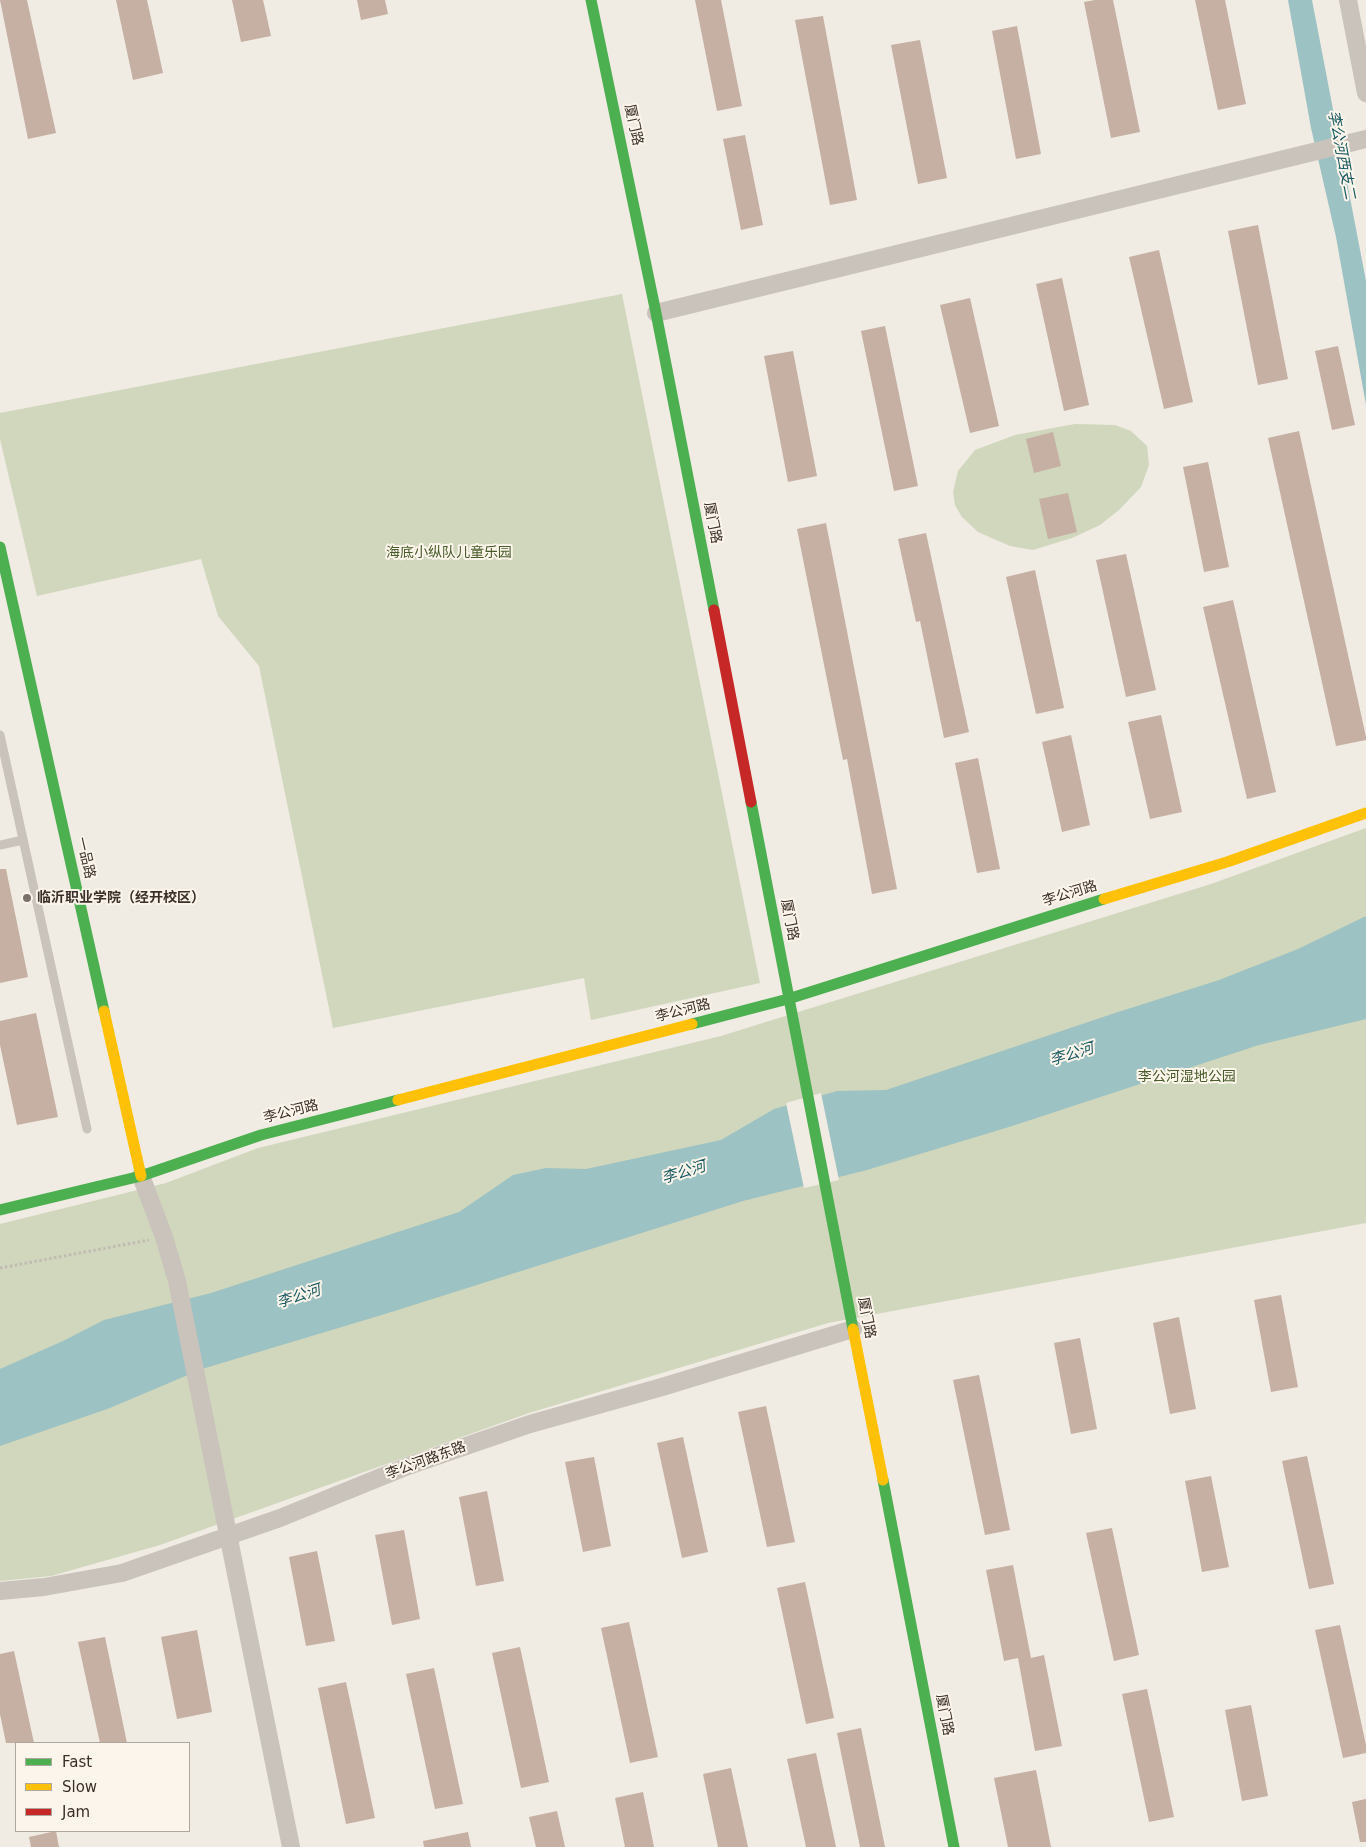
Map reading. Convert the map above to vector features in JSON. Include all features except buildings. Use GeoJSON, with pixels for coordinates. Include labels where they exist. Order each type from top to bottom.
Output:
{"type":"FeatureCollection","features":[{"type":"Feature","properties":{"kind":"street","name":"厦门路"},"geometry":{"type":"LineString","coordinates":[[592,0],[656,312],[954,1847]]}},
{"type":"Feature","properties":{"kind":"street"},"geometry":{"type":"LineString","coordinates":[[1348,0],[1366,93]]}},
{"type":"Feature","properties":{"kind":"street"},"geometry":{"type":"LineString","coordinates":[[656,312],[1366,139]]}},
{"type":"Feature","properties":{"kind":"street","name":"一品路"},"geometry":{"type":"LineString","coordinates":[[0,547],[141,1176]]}},
{"type":"Feature","properties":{"kind":"street","name":"李公河路"},"geometry":{"type":"LineString","coordinates":[[0,1210],[141,1176],[261,1135],[788,999],[966,941],[1227,862],[1366,813]]}},
{"type":"Feature","properties":{"kind":"street"},"geometry":{"type":"LineString","coordinates":[[141,1176],[164,1237],[177,1281],[291,1847]]}},
{"type":"Feature","properties":{"kind":"street","name":"李公河路东路"},"geometry":{"type":"LineString","coordinates":[[0,1591],[44,1587],[122,1573],[280,1518],[408,1466],[530,1424],[662,1387],[853,1329]]}},
{"type":"Feature","properties":{"kind":"lane"},"geometry":{"type":"LineString","coordinates":[[0,735],[87,1129]]}},
{"type":"Feature","properties":{"kind":"lane"},"geometry":{"type":"LineString","coordinates":[[0,845],[23,840]]}},
{"type":"Feature","properties":{"kind":"path"},"geometry":{"type":"LineString","coordinates":[[0,1268],[164,1237]]}},
{"type":"Feature","properties":{"kind":"green space","name":"海底小纵队儿童乐园"},"geometry":{"type":"Polygon","coordinates":[[[622,294],[760,983],[591,1020],[584,978],[333,1028],[259,666],[218,616],[201,559],[37,596],[0,439],[0,413],[622,294]]]}},
{"type":"Feature","properties":{"kind":"green space"},"geometry":{"type":"Polygon","coordinates":[[[1075,424],[1115,425],[1131,431],[1147,446],[1149,465],[1141,487],[1119,510],[1100,525],[1072,538],[1033,550],[1010,546],[978,532],[962,517],[955,505],[953,492],[958,471],[975,450],[1015,435],[1075,424]]]}},
{"type":"Feature","properties":{"kind":"green space","name":"李公河湿地公园"},"geometry":{"type":"Polygon","coordinates":[[[1366,828],[1366,1223],[828,1323],[529,1413],[160,1545],[51,1576],[0,1581],[0,1224],[166,1183],[258,1148],[721,1036],[1211,884],[1366,828]]]}},
{"type":"Feature","properties":{"kind":"water","name":"李公河西支二"},"geometry":{"type":"Polygon","coordinates":[[[1288,0],[1312,0],[1366,281],[1366,405],[1336,237],[1311,128],[1288,0]]]}},
{"type":"Feature","properties":{"kind":"water","name":"李公河"},"geometry":{"type":"Polygon","coordinates":[[[1366,916],[1366,1019],[1259,1045],[1009,1127],[867,1170],[743,1201],[385,1314],[202,1369],[110,1408],[0,1446],[0,1369],[63,1341],[104,1320],[211,1293],[459,1212],[513,1175],[546,1168],[586,1169],[721,1140],[774,1109],[837,1091],[886,1090],[1219,980],[1298,949],[1366,916]]]}},
{"type":"Feature","properties":{"kind":"pier"},"geometry":{"type":"Polygon","coordinates":[[[821,1093],[839,1180],[804,1188],[786,1103],[821,1093]]]}},
{"type":"Feature","properties":{"kind":"traffic: fast"},"geometry":{"type":"LineString","coordinates":[[591,0],[656,313],[714,610]]}},
{"type":"Feature","properties":{"kind":"traffic: fast"},"geometry":{"type":"LineString","coordinates":[[0,547],[104,1011]]}},
{"type":"Feature","properties":{"kind":"traffic: fast"},"geometry":{"type":"LineString","coordinates":[[751,802],[853,1329]]}},
{"type":"Feature","properties":{"kind":"traffic: fast"},"geometry":{"type":"LineString","coordinates":[[692,1024],[788,999],[1104,899]]}},
{"type":"Feature","properties":{"kind":"traffic: fast"},"geometry":{"type":"LineString","coordinates":[[0,1210],[141,1176],[261,1135],[398,1100]]}},
{"type":"Feature","properties":{"kind":"traffic: fast"},"geometry":{"type":"LineString","coordinates":[[883,1480],[954,1847]]}},
{"type":"Feature","properties":{"kind":"traffic: slow"},"geometry":{"type":"LineString","coordinates":[[1104,899],[1227,862],[1366,813]]}},
{"type":"Feature","properties":{"kind":"traffic: slow"},"geometry":{"type":"LineString","coordinates":[[104,1011],[141,1176]]}},
{"type":"Feature","properties":{"kind":"traffic: slow"},"geometry":{"type":"LineString","coordinates":[[398,1100],[692,1024]]}},
{"type":"Feature","properties":{"kind":"traffic: slow"},"geometry":{"type":"LineString","coordinates":[[853,1329],[883,1480]]}},
{"type":"Feature","properties":{"kind":"traffic: jam"},"geometry":{"type":"LineString","coordinates":[[714,610],[751,802]]}},
{"type":"Feature","properties":{"kind":"place","name":"临沂职业学院（经开校区）"},"geometry":{"type":"Point","coordinates":[27,898]}}]}
